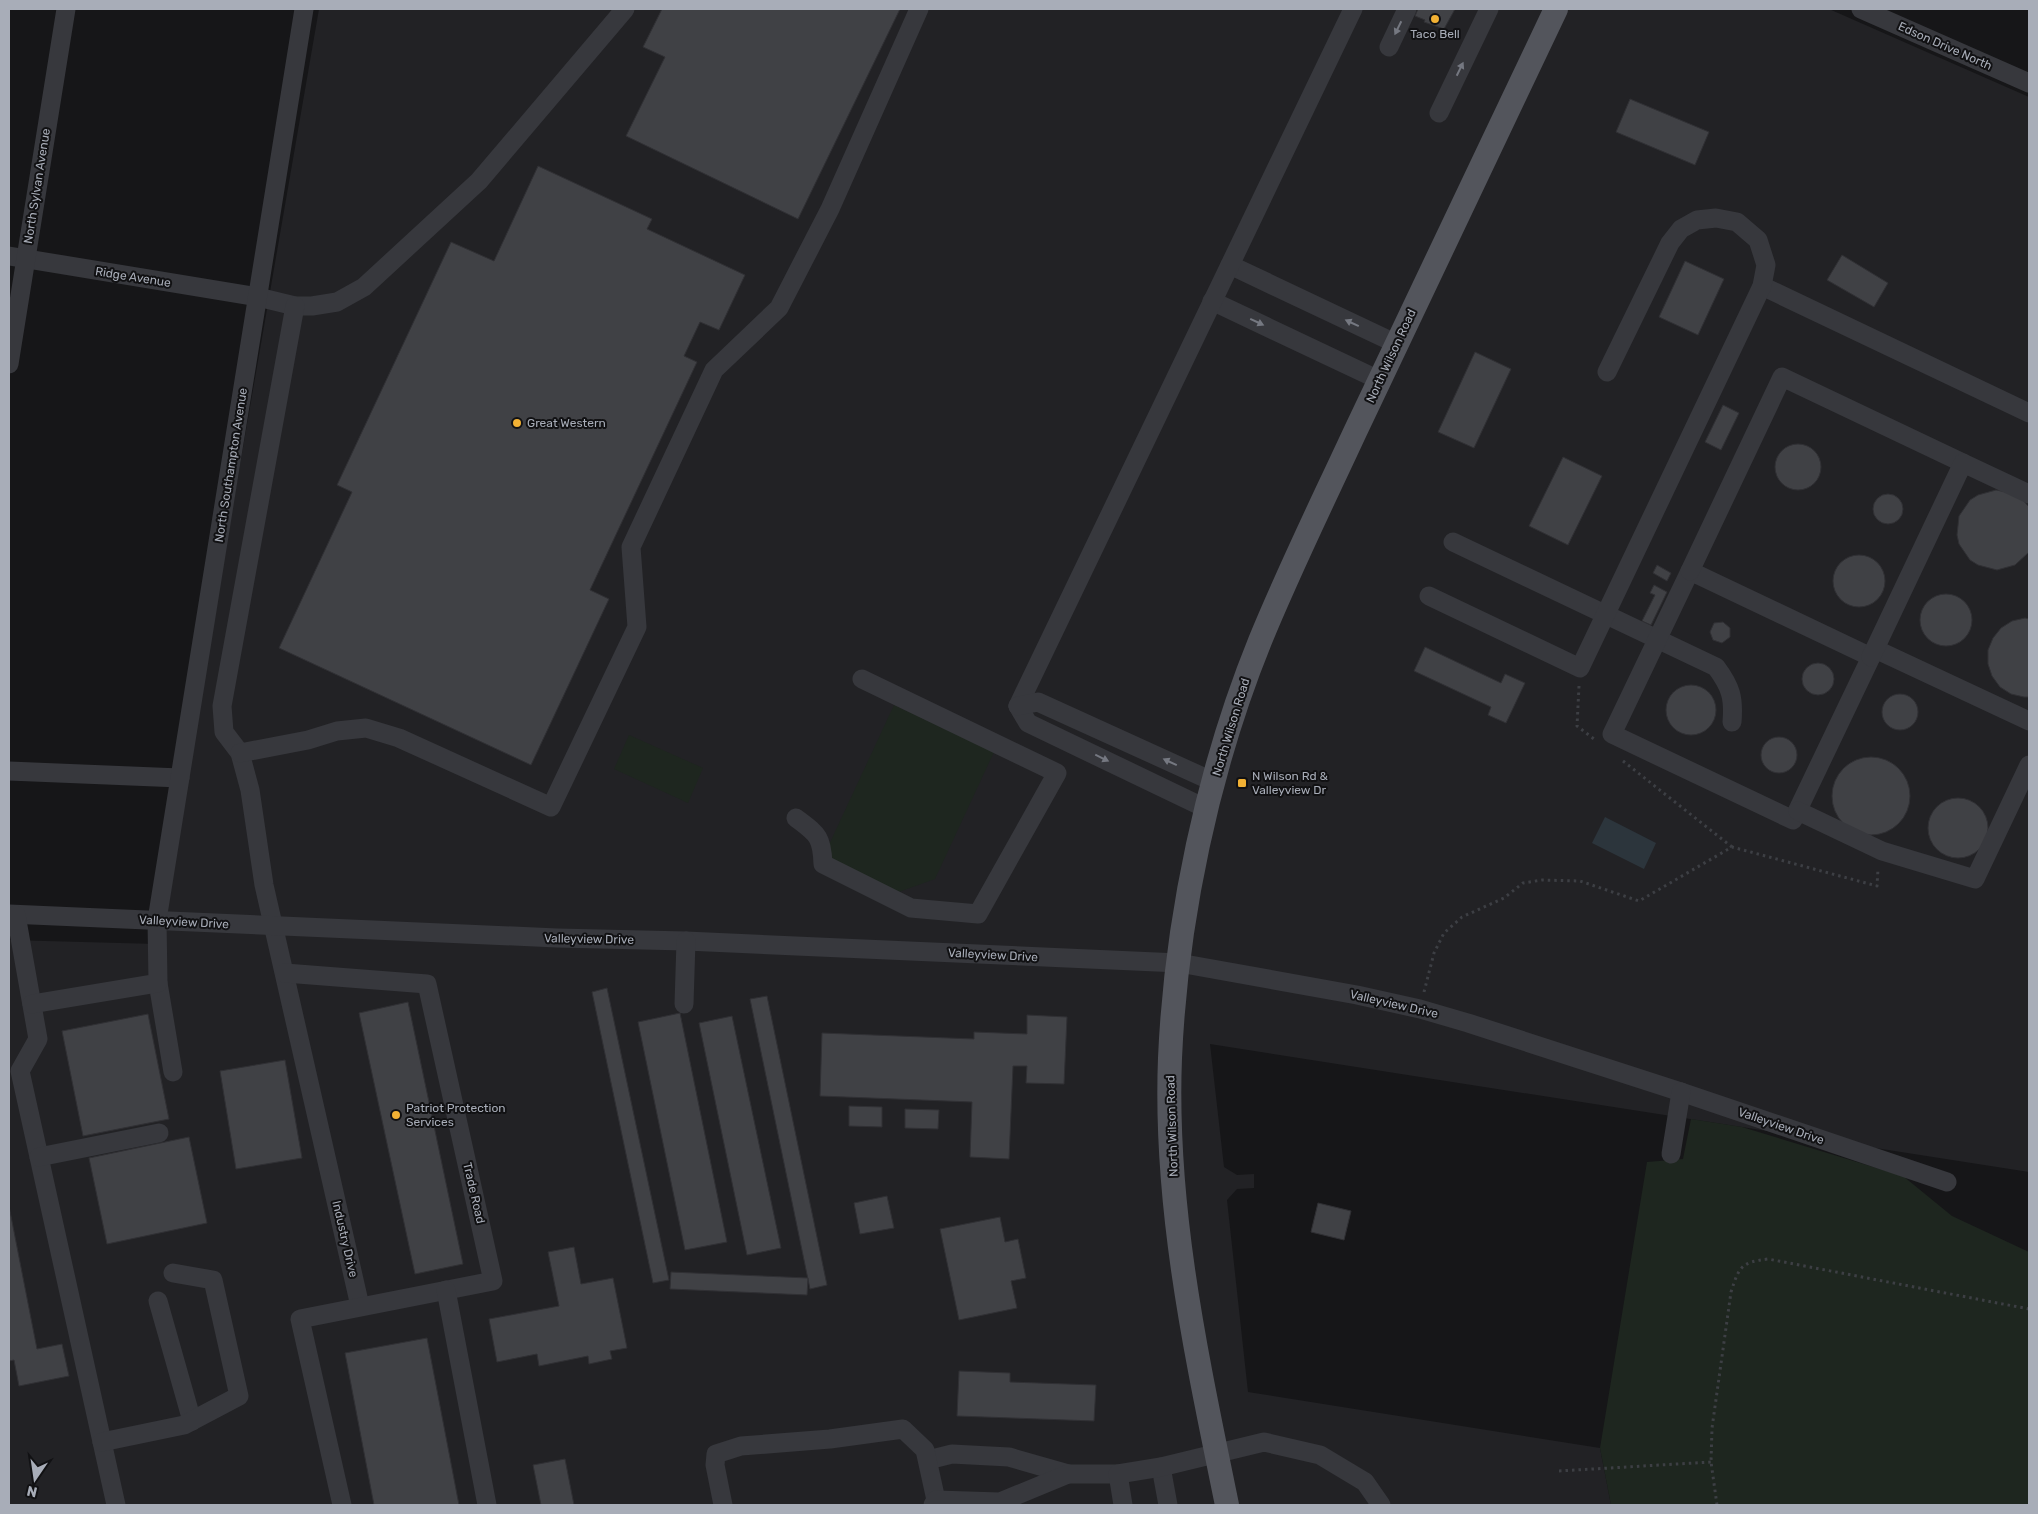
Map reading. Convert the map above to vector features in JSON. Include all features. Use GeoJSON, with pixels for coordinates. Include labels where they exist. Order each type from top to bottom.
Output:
{"type":"FeatureCollection","features":[{"type":"Feature","properties":{"kind":"main road","name":"North Wilson Road"},"geometry":{"type":"LineString","coordinates":[[1227,1505],[1198,1364],[1182,1266],[1173,1184],[1170,1059],[1179,963],[1194,868],[1214,782],[1236,708],[1260,641],[1379,380],[1556,9]]}},
{"type":"Feature","properties":{"kind":"street","name":"North Sylvan Avenue"},"geometry":{"type":"LineString","coordinates":[[9,364],[17,257],[66,9]]}},
{"type":"Feature","properties":{"kind":"street","name":"North Southampton Avenue"},"geometry":{"type":"LineString","coordinates":[[173,1072],[158,983],[158,920],[304,9]]}},
{"type":"Feature","properties":{"kind":"street","name":"Ridge Avenue"},"geometry":{"type":"LineString","coordinates":[[17,257],[258,297],[295,306],[312,306],[336,302],[364,288],[479,181],[624,9]]}},
{"type":"Feature","properties":{"kind":"street"},"geometry":{"type":"LineString","coordinates":[[295,306],[222,706],[224,732],[240,754],[308,740],[337,731],[366,728],[399,738],[551,807],[637,626],[631,547],[714,370],[779,308],[830,209],[919,9]]}},
{"type":"Feature","properties":{"kind":"street"},"geometry":{"type":"LineString","coordinates":[[1018,706],[1353,9]]}},
{"type":"Feature","properties":{"kind":"street"},"geometry":{"type":"LineString","coordinates":[[1388,47],[1407,9]]}},
{"type":"Feature","properties":{"kind":"street"},"geometry":{"type":"LineString","coordinates":[[1439,113],[1489,9]]}},
{"type":"Feature","properties":{"kind":"street","name":"Edson Drive North"},"geometry":{"type":"LineString","coordinates":[[1861,9],[2029,83]]}},
{"type":"Feature","properties":{"kind":"street"},"geometry":{"type":"LineString","coordinates":[[1429,596],[1580,668],[1762,286],[1766,265],[1758,240],[1736,222],[1716,218],[1696,220],[1681,229],[1670,243],[1607,372]]}},
{"type":"Feature","properties":{"kind":"street"},"geometry":{"type":"LineString","coordinates":[[1230,265],[1396,344]]}},
{"type":"Feature","properties":{"kind":"street"},"geometry":{"type":"LineString","coordinates":[[1762,286],[2029,413]]}},
{"type":"Feature","properties":{"kind":"street"},"geometry":{"type":"LineString","coordinates":[[1212,302],[1379,380]]}},
{"type":"Feature","properties":{"kind":"street"},"geometry":{"type":"LineString","coordinates":[[1964,463],[1793,820],[1612,734],[1782,377],[1964,463],[2029,494]]}},
{"type":"Feature","properties":{"kind":"street"},"geometry":{"type":"LineString","coordinates":[[1453,542],[1716,667],[1727,682],[1733,703],[1732,722]]}},
{"type":"Feature","properties":{"kind":"street"},"geometry":{"type":"LineString","coordinates":[[1690,571],[2029,721]]}},
{"type":"Feature","properties":{"kind":"street"},"geometry":{"type":"LineString","coordinates":[[862,679],[1057,773]]}},
{"type":"Feature","properties":{"kind":"street"},"geometry":{"type":"LineString","coordinates":[[1018,706],[1038,702],[1214,782]]}},
{"type":"Feature","properties":{"kind":"street"},"geometry":{"type":"LineString","coordinates":[[1018,706],[1028,723],[1207,809]]}},
{"type":"Feature","properties":{"kind":"street"},"geometry":{"type":"LineString","coordinates":[[796,818],[818,834],[822,845],[823,864],[911,908],[978,914],[1057,773],[1071,744]]}},
{"type":"Feature","properties":{"kind":"street","name":"Industry Drive"},"geometry":{"type":"LineString","coordinates":[[240,754],[250,790],[256,836],[273,927],[360,1306]]}},
{"type":"Feature","properties":{"kind":"street"},"geometry":{"type":"LineString","coordinates":[[1798,811],[1882,851],[1975,879],[2029,765]]}},
{"type":"Feature","properties":{"kind":"street"},"geometry":{"type":"LineString","coordinates":[[9,771],[180,778]]}},
{"type":"Feature","properties":{"kind":"street"},"geometry":{"type":"LineString","coordinates":[[12,915],[38,1039],[20,1070],[116,1505]]}},
{"type":"Feature","properties":{"kind":"street","name":"Valleyview Drive"},"geometry":{"type":"LineString","coordinates":[[12,915],[557,938],[686,941],[1179,963],[1357,995],[1420,1009],[1681,1092],[1947,1182]]}},
{"type":"Feature","properties":{"kind":"street"},"geometry":{"type":"LineString","coordinates":[[684,1004],[686,941]]}},
{"type":"Feature","properties":{"kind":"street","name":"Trade Road"},"geometry":{"type":"LineString","coordinates":[[285,973],[427,984],[493,1280],[446,1290]]}},
{"type":"Feature","properties":{"kind":"street"},"geometry":{"type":"LineString","coordinates":[[32,1004],[158,983]]}},
{"type":"Feature","properties":{"kind":"street"},"geometry":{"type":"LineString","coordinates":[[1671,1154],[1681,1092]]}},
{"type":"Feature","properties":{"kind":"street"},"geometry":{"type":"LineString","coordinates":[[39,1157],[159,1133]]}},
{"type":"Feature","properties":{"kind":"street"},"geometry":{"type":"LineString","coordinates":[[102,1442],[184,1425],[239,1396],[213,1280],[173,1273]]}},
{"type":"Feature","properties":{"kind":"street"},"geometry":{"type":"LineString","coordinates":[[342,1505],[300,1319],[446,1290],[487,1505]]}},
{"type":"Feature","properties":{"kind":"street"},"geometry":{"type":"LineString","coordinates":[[158,1301],[192,1421]]}},
{"type":"Feature","properties":{"kind":"street"},"geometry":{"type":"LineString","coordinates":[[723,1505],[715,1465],[716,1454],[741,1446],[830,1439],[903,1430],[925,1450],[934,1502],[1000,1502],[1068,1474]]}},
{"type":"Feature","properties":{"kind":"street"},"geometry":{"type":"LineString","coordinates":[[928,1460],[952,1454],[1009,1457],[1068,1474],[1118,1474],[1161,1468],[1264,1442],[1320,1455],[1365,1482],[1381,1505]]}},
{"type":"Feature","properties":{"kind":"street"},"geometry":{"type":"LineString","coordinates":[[1161,1468],[1168,1505]]}},
{"type":"Feature","properties":{"kind":"street"},"geometry":{"type":"LineString","coordinates":[[1118,1474],[1123,1505]]}},
{"type":"Feature","properties":{"kind":"path"},"geometry":{"type":"LineString","coordinates":[[1420,1009],[1434,953],[1444,933],[1462,917],[1504,898],[1523,883],[1542,880],[1580,880],[1639,901],[1732,847],[1877,886],[1877,872],[1882,851]]}},
{"type":"Feature","properties":{"kind":"path"},"geometry":{"type":"LineString","coordinates":[[1717,1505],[1711,1462],[1712,1428],[1731,1292],[1737,1272],[1751,1261],[1768,1259],[2029,1309]]}},
{"type":"Feature","properties":{"kind":"path"},"geometry":{"type":"LineString","coordinates":[[1559,1472],[1711,1462]]}},
{"type":"Feature","properties":{"kind":"shaded area"},"geometry":{"type":"Polygon","coordinates":[[[319,9],[1829,9],[2029,97],[2029,1172],[1210,1044],[1224,1167],[1237,1175],[1254,1174],[1254,1188],[1237,1189],[1227,1200],[1248,1392],[1600,1448],[1611,1505],[9,1505],[9,940],[157,944],[319,9]]]}},
{"type":"Feature","properties":{"kind":"shaded area"},"geometry":{"type":"Polygon","coordinates":[[[894,705],[994,752],[935,879],[896,893],[829,859],[827,849],[894,705]]]}},
{"type":"Feature","properties":{"kind":"shaded area"},"geometry":{"type":"Polygon","coordinates":[[[629,735],[703,768],[688,803],[614,769],[629,735]]]}},
{"type":"Feature","properties":{"kind":"shaded area"},"geometry":{"type":"Polygon","coordinates":[[[1605,817],[1656,843],[1644,869],[1592,843],[1605,817]]]}},
{"type":"Feature","properties":{"kind":"shaded area"},"geometry":{"type":"Polygon","coordinates":[[[1691,1119],[1742,1127],[1903,1176],[1952,1216],[2029,1252],[2029,1505],[1611,1505],[1600,1448],[1647,1162],[1683,1159],[1691,1119]]]}},
{"type":"Feature","properties":{"kind":"building"},"geometry":{"type":"Polygon","coordinates":[[[662,9],[900,9],[798,219],[626,136],[665,57],[643,47],[662,9]]]}},
{"type":"Feature","properties":{"kind":"building","name":"Taco Bell"},"geometry":{"type":"Polygon","coordinates":[[[1418,9],[1455,9],[1444,29],[1424,22],[1425,20],[1415,16],[1418,9]]]}},
{"type":"Feature","properties":{"kind":"building"},"geometry":{"type":"Polygon","coordinates":[[[1630,99],[1709,132],[1695,165],[1616,132],[1630,99]]]}},
{"type":"Feature","properties":{"kind":"building","name":"Great Western"},"geometry":{"type":"Polygon","coordinates":[[[538,166],[652,219],[647,229],[745,275],[719,330],[700,322],[684,356],[697,362],[590,590],[609,599],[531,765],[279,648],[352,492],[337,485],[451,242],[494,261],[538,166]]]}},
{"type":"Feature","properties":{"kind":"building"},"geometry":{"type":"Polygon","coordinates":[[[1842,255],[1888,283],[1874,307],[1827,280],[1842,255]]]}},
{"type":"Feature","properties":{"kind":"building"},"geometry":{"type":"Polygon","coordinates":[[[1685,261],[1724,279],[1698,335],[1659,317],[1685,261]]]}},
{"type":"Feature","properties":{"kind":"building"},"geometry":{"type":"Polygon","coordinates":[[[1475,352],[1511,369],[1474,448],[1438,432],[1475,352]]]}},
{"type":"Feature","properties":{"kind":"building"},"geometry":{"type":"Polygon","coordinates":[[[1723,405],[1739,413],[1721,450],[1705,442],[1723,405]]]}},
{"type":"Feature","properties":{"kind":"building"},"geometry":{"type":"Polygon","coordinates":[[[1794,444],[1802,444],[1811,448],[1817,454],[1821,467],[1817,480],[1811,486],[1802,490],[1794,490],[1785,486],[1779,480],[1775,471],[1775,463],[1779,454],[1785,448],[1794,444]]]}},
{"type":"Feature","properties":{"kind":"building"},"geometry":{"type":"Polygon","coordinates":[[[1563,457],[1602,476],[1568,545],[1529,526],[1563,457]]]}},
{"type":"Feature","properties":{"kind":"building"},"geometry":{"type":"Polygon","coordinates":[[[1996,490],[2006,492],[2023,500],[2029,507],[2029,552],[2015,565],[1997,570],[1978,565],[1970,560],[1959,544],[1957,535],[1959,516],[1970,500],[1978,495],[1996,490]]]}},
{"type":"Feature","properties":{"kind":"building"},"geometry":{"type":"Polygon","coordinates":[[[1888,494],[1899,498],[1903,509],[1899,520],[1888,524],[1877,520],[1873,509],[1877,498],[1888,494]]]}},
{"type":"Feature","properties":{"kind":"building"},"geometry":{"type":"Polygon","coordinates":[[[1859,555],[1869,557],[1877,563],[1883,571],[1885,581],[1883,591],[1877,599],[1869,605],[1859,607],[1849,605],[1841,599],[1835,591],[1833,581],[1835,571],[1841,563],[1849,557],[1859,555]]]}},
{"type":"Feature","properties":{"kind":"building"},"geometry":{"type":"Polygon","coordinates":[[[1657,565],[1671,573],[1667,581],[1653,573],[1657,565]]]}},
{"type":"Feature","properties":{"kind":"building"},"geometry":{"type":"Polygon","coordinates":[[[1654,585],[1667,592],[1651,625],[1642,621],[1655,595],[1650,593],[1654,585]]]}},
{"type":"Feature","properties":{"kind":"building"},"geometry":{"type":"Polygon","coordinates":[[[1941,594],[1951,594],[1961,598],[1968,605],[1972,620],[1968,635],[1961,642],[1951,646],[1941,646],[1931,642],[1924,635],[1920,625],[1920,615],[1924,605],[1931,598],[1941,594]]]}},
{"type":"Feature","properties":{"kind":"building"},"geometry":{"type":"Polygon","coordinates":[[[2029,619],[2029,697],[2011,694],[2000,687],[1992,676],[1988,664],[1988,650],[1993,638],[2001,628],[2012,621],[2029,619]]]}},
{"type":"Feature","properties":{"kind":"building"},"geometry":{"type":"Polygon","coordinates":[[[1723,622],[1730,628],[1730,637],[1722,643],[1713,640],[1710,632],[1714,623],[1723,622]]]}},
{"type":"Feature","properties":{"kind":"building"},"geometry":{"type":"Polygon","coordinates":[[[1425,647],[1501,683],[1505,674],[1525,683],[1506,723],[1488,715],[1491,707],[1414,671],[1425,647]]]}},
{"type":"Feature","properties":{"kind":"building"},"geometry":{"type":"Polygon","coordinates":[[[1818,663],[1824,664],[1829,668],[1833,673],[1833,685],[1829,690],[1824,694],[1818,695],[1812,694],[1807,690],[1803,685],[1802,679],[1803,673],[1807,668],[1812,664],[1818,663]]]}},
{"type":"Feature","properties":{"kind":"building"},"geometry":{"type":"Polygon","coordinates":[[[1691,685],[1701,687],[1709,692],[1714,700],[1716,710],[1714,720],[1709,728],[1701,733],[1691,735],[1681,733],[1673,728],[1668,720],[1666,710],[1668,700],[1673,692],[1681,687],[1691,685]]]}},
{"type":"Feature","properties":{"kind":"building"},"geometry":{"type":"Polygon","coordinates":[[[1900,694],[1907,695],[1913,699],[1917,705],[1917,719],[1913,725],[1907,729],[1900,730],[1893,729],[1887,725],[1883,719],[1882,712],[1883,705],[1887,699],[1893,695],[1900,694]]]}},
{"type":"Feature","properties":{"kind":"building"},"geometry":{"type":"Polygon","coordinates":[[[1779,737],[1791,743],[1797,755],[1791,767],[1779,773],[1767,767],[1761,755],[1767,743],[1779,737]]]}},
{"type":"Feature","properties":{"kind":"building"},"geometry":{"type":"Polygon","coordinates":[[[1863,757],[1879,757],[1893,763],[1904,774],[1910,788],[1910,804],[1904,818],[1893,829],[1879,835],[1863,835],[1849,829],[1838,818],[1832,804],[1832,788],[1838,774],[1849,763],[1863,757]]]}},
{"type":"Feature","properties":{"kind":"building"},"geometry":{"type":"Polygon","coordinates":[[[1958,798],[1975,803],[1983,811],[1988,828],[1983,845],[1975,853],[1958,858],[1941,853],[1933,845],[1928,828],[1933,811],[1941,803],[1958,798]]]}},
{"type":"Feature","properties":{"kind":"building"},"geometry":{"type":"Polygon","coordinates":[[[607,988],[669,1280],[653,1283],[592,992],[607,988]]]}},
{"type":"Feature","properties":{"kind":"building"},"geometry":{"type":"Polygon","coordinates":[[[767,996],[827,1285],[810,1289],[750,999],[767,996]]]}},
{"type":"Feature","properties":{"kind":"building"},"geometry":{"type":"Polygon","coordinates":[[[408,1002],[463,1264],[415,1274],[359,1013],[408,1002]]]}},
{"type":"Feature","properties":{"kind":"building"},"geometry":{"type":"Polygon","coordinates":[[[680,1013],[727,1242],[685,1250],[638,1022],[680,1013]]]}},
{"type":"Feature","properties":{"kind":"building"},"geometry":{"type":"Polygon","coordinates":[[[148,1014],[169,1119],[83,1136],[62,1031],[148,1014]]]}},
{"type":"Feature","properties":{"kind":"building"},"geometry":{"type":"Polygon","coordinates":[[[1027,1015],[1067,1017],[1064,1084],[1026,1083],[1027,1066],[1013,1066],[1009,1159],[970,1157],[972,1102],[820,1096],[822,1033],[974,1039],[974,1032],[1027,1034],[1027,1015]]]}},
{"type":"Feature","properties":{"kind":"building"},"geometry":{"type":"Polygon","coordinates":[[[732,1016],[781,1248],[747,1255],[699,1023],[732,1016]]]}},
{"type":"Feature","properties":{"kind":"building"},"geometry":{"type":"Polygon","coordinates":[[[285,1060],[302,1158],[236,1169],[220,1071],[285,1060]]]}},
{"type":"Feature","properties":{"kind":"building"},"geometry":{"type":"Polygon","coordinates":[[[849,1106],[882,1107],[882,1127],[849,1126],[849,1106]]]}},
{"type":"Feature","properties":{"kind":"building"},"geometry":{"type":"Polygon","coordinates":[[[905,1109],[939,1110],[938,1129],[905,1128],[905,1109]]]}},
{"type":"Feature","properties":{"kind":"building"},"geometry":{"type":"Polygon","coordinates":[[[189,1137],[207,1223],[107,1244],[89,1158],[189,1137]]]}},
{"type":"Feature","properties":{"kind":"building"},"geometry":{"type":"Polygon","coordinates":[[[887,1196],[894,1228],[860,1234],[854,1203],[887,1196]]]}},
{"type":"Feature","properties":{"kind":"building"},"geometry":{"type":"Polygon","coordinates":[[[1318,1203],[1351,1211],[1344,1240],[1311,1232],[1318,1203]]]}},
{"type":"Feature","properties":{"kind":"building"},"geometry":{"type":"Polygon","coordinates":[[[9,1206],[37,1349],[62,1344],[69,1376],[19,1386],[14,1360],[9,1361],[9,1206]]]}},
{"type":"Feature","properties":{"kind":"building"},"geometry":{"type":"Polygon","coordinates":[[[1000,1217],[1005,1242],[1018,1239],[1026,1278],[1011,1281],[1017,1308],[959,1320],[940,1229],[1000,1217]]]}},
{"type":"Feature","properties":{"kind":"building"},"geometry":{"type":"Polygon","coordinates":[[[574,1247],[581,1284],[613,1278],[627,1348],[610,1351],[612,1359],[589,1364],[588,1356],[539,1366],[537,1354],[497,1362],[489,1319],[559,1306],[548,1252],[574,1247]]]}},
{"type":"Feature","properties":{"kind":"building"},"geometry":{"type":"Polygon","coordinates":[[[671,1272],[808,1278],[807,1295],[670,1289],[671,1272]]]}},
{"type":"Feature","properties":{"kind":"building"},"geometry":{"type":"Polygon","coordinates":[[[427,1338],[459,1505],[374,1505],[345,1353],[427,1338]]]}},
{"type":"Feature","properties":{"kind":"building"},"geometry":{"type":"Polygon","coordinates":[[[959,1371],[1010,1373],[1010,1382],[1096,1385],[1094,1421],[957,1416],[959,1371]]]}},
{"type":"Feature","properties":{"kind":"building"},"geometry":{"type":"Polygon","coordinates":[[[565,1459],[574,1505],[541,1505],[533,1465],[565,1459]]]}},
{"type":"Feature","properties":{"kind":"place","name":"Taco Bell"},"geometry":{"type":"Point","coordinates":[1435,19]}},
{"type":"Feature","properties":{"kind":"place","name":"Great Western"},"geometry":{"type":"Point","coordinates":[517,423]}},
{"type":"Feature","properties":{"kind":"place","name":"N Wilson Rd & Valleyview Dr"},"geometry":{"type":"Point","coordinates":[1242,783]}},
{"type":"Feature","properties":{"kind":"place","name":"Patriot Protection Services"},"geometry":{"type":"Point","coordinates":[396,1115]}}]}
